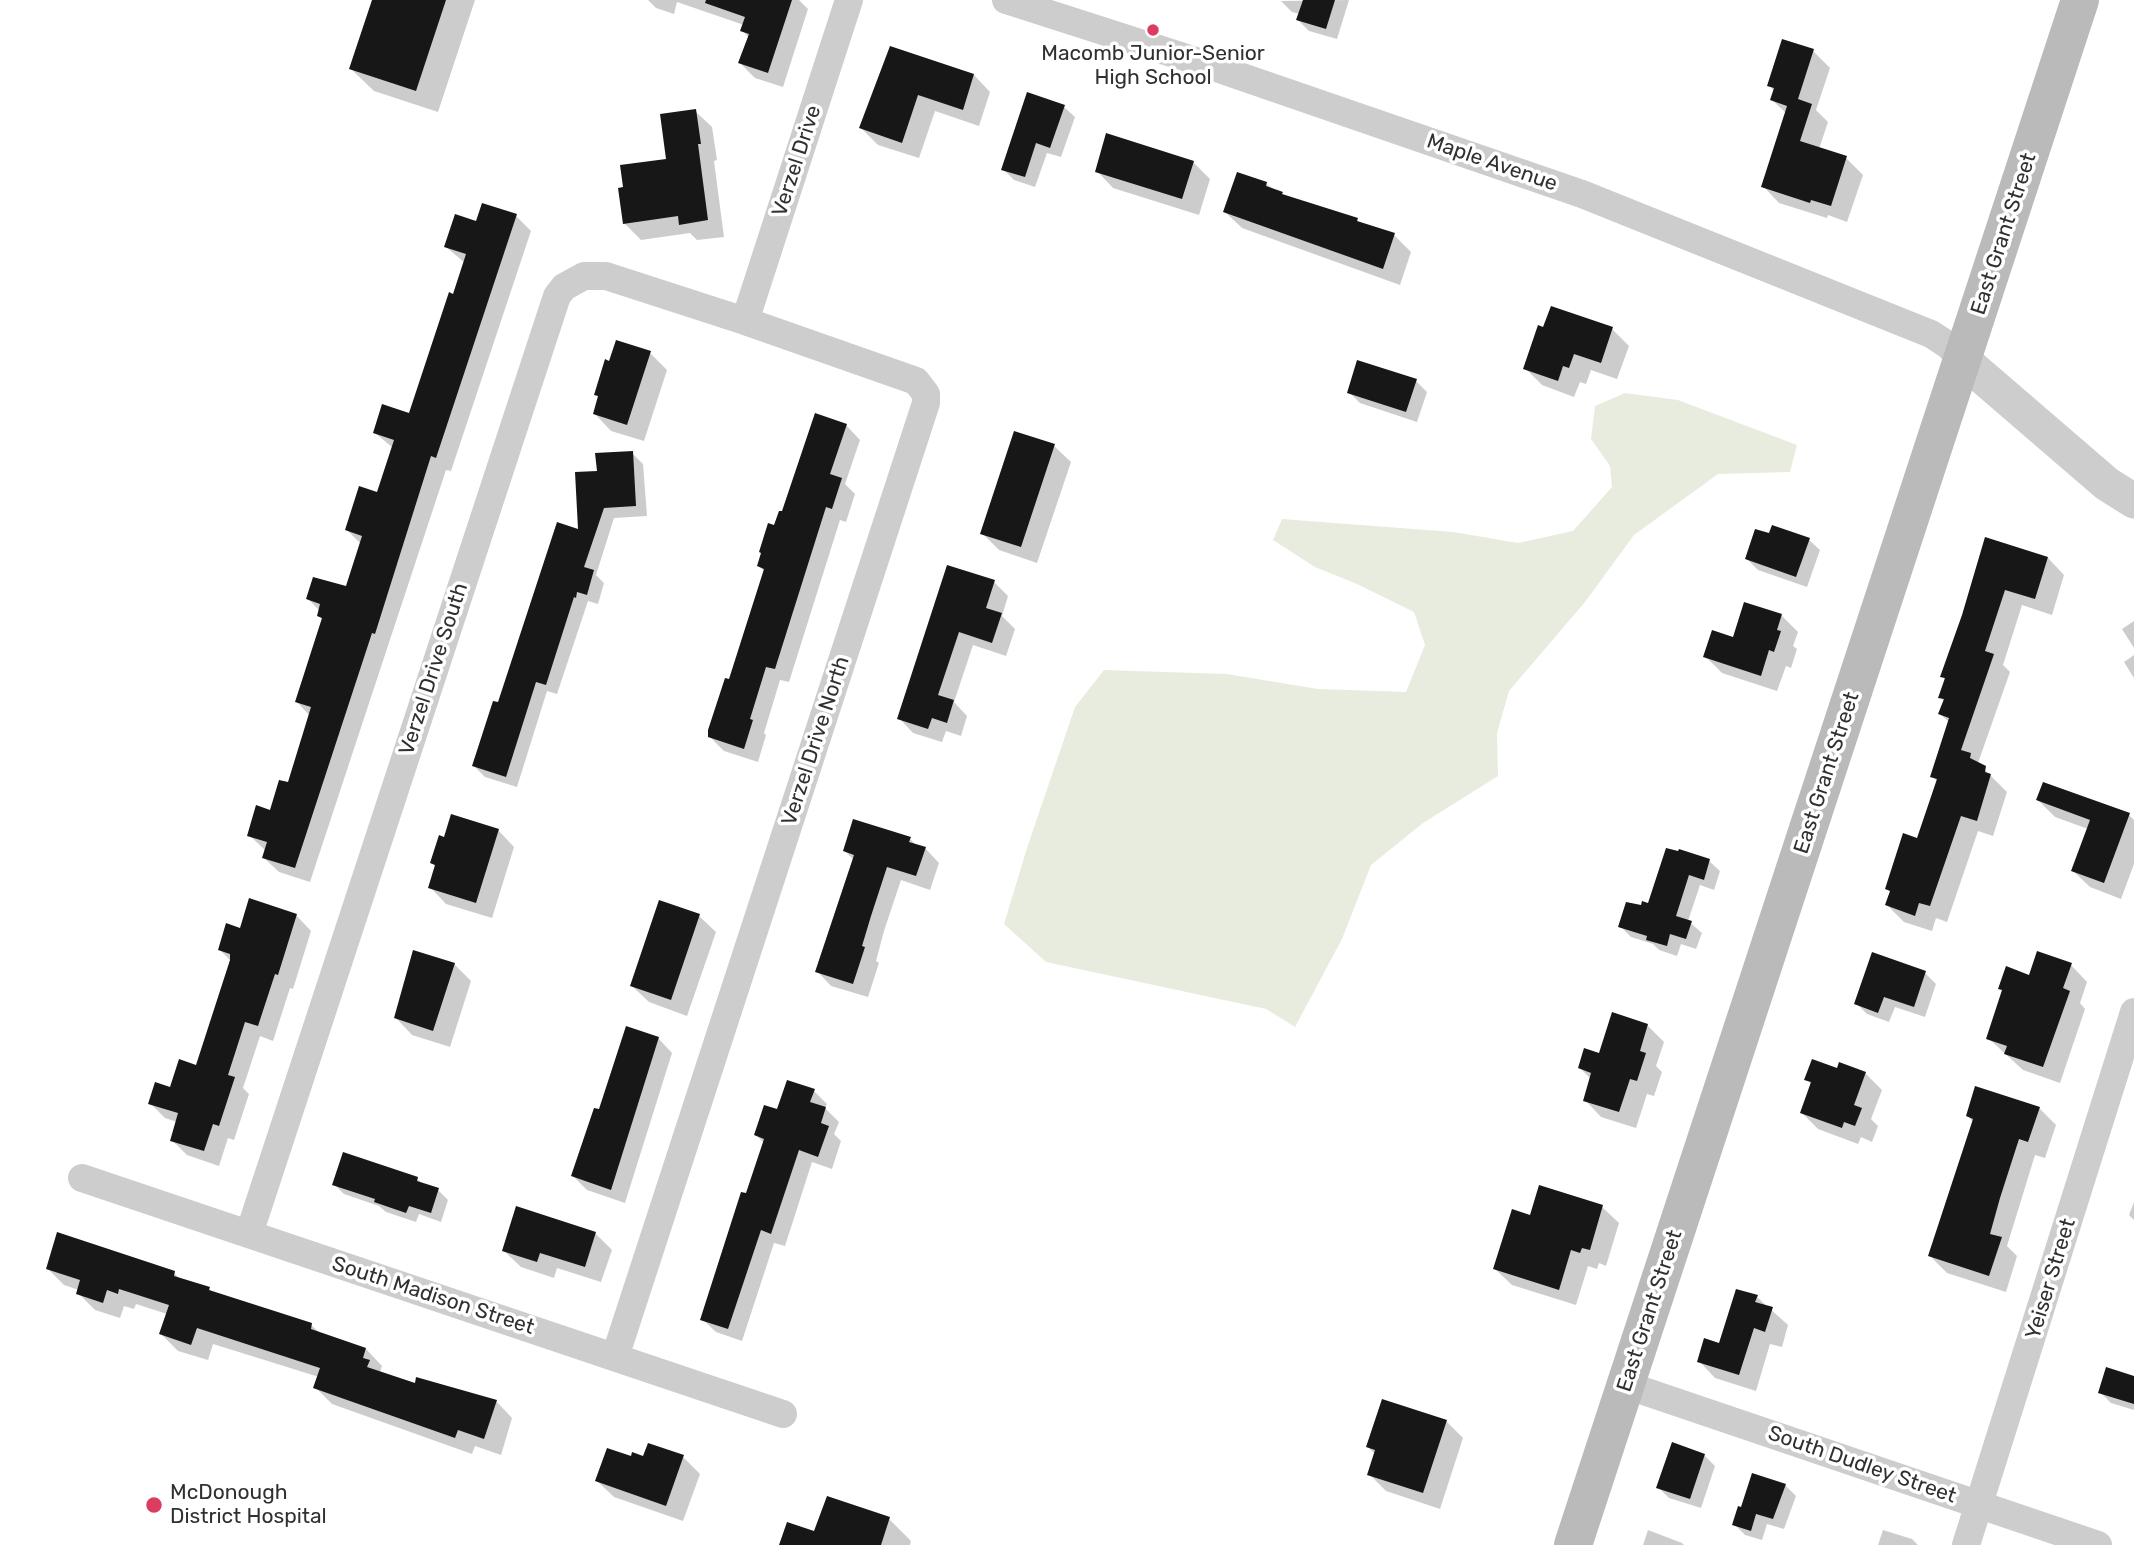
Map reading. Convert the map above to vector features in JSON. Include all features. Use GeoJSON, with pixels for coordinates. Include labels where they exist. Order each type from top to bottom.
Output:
{"type":"FeatureCollection","features":[{"type":"Feature","properties":{"kind":"main road","name":"East Grant Street"},"geometry":{"type":"LineString","coordinates":[[1573,1545],[2080,0]]}},
{"type":"Feature","properties":{"kind":"street","name":"Verzel Drive"},"geometry":{"type":"LineString","coordinates":[[745,321],[849,0]]}},
{"type":"Feature","properties":{"kind":"street","name":"Maple Avenue"},"geometry":{"type":"LineString","coordinates":[[1006,0],[1193,60],[1582,194],[1931,334],[1948,345],[1963,360]]}},
{"type":"Feature","properties":{"kind":"street","name":"Verzel Drive South"},"geometry":{"type":"LineString","coordinates":[[249,1234],[556,296],[583,276],[606,276],[745,321]]}},
{"type":"Feature","properties":{"kind":"street","name":"Verzel Drive North"},"geometry":{"type":"LineString","coordinates":[[615,1357],[926,403],[926,394],[916,381],[745,321]]}},
{"type":"Feature","properties":{"kind":"street"},"geometry":{"type":"LineString","coordinates":[[1963,360],[2107,484],[2134,501]]}},
{"type":"Feature","properties":{"kind":"street","name":"Yeiser Street"},"geometry":{"type":"LineString","coordinates":[[1966,1545],[2134,1012]]}},
{"type":"Feature","properties":{"kind":"street","name":"South Madison Street"},"geometry":{"type":"LineString","coordinates":[[82,1178],[783,1414]]}},
{"type":"Feature","properties":{"kind":"street","name":"South Dudley Street"},"geometry":{"type":"LineString","coordinates":[[1626,1385],[2098,1545]]}},
{"type":"Feature","properties":{"kind":"shaded area"},"geometry":{"type":"Polygon","coordinates":[[[1625,393],[1678,400],[1797,445],[1790,472],[1718,474],[1634,535],[1585,602],[1509,691],[1497,733],[1498,776],[1423,823],[1371,865],[1342,939],[1295,1027],[1266,1009],[1046,962],[1004,924],[1075,707],[1104,670],[1227,674],[1318,689],[1406,692],[1425,645],[1414,612],[1315,567],[1273,540],[1282,519],[1453,532],[1518,543],[1573,531],[1612,487],[1610,466],[1591,439],[1595,406],[1625,393]]]}},
{"type":"Feature","properties":{"kind":"building"},"geometry":{"type":"Polygon","coordinates":[[[372,0],[446,0],[416,91],[349,69],[372,0]]]}},
{"type":"Feature","properties":{"kind":"building"},"geometry":{"type":"Polygon","coordinates":[[[706,0],[792,0],[768,73],[738,63],[749,34],[740,31],[745,17],[705,3],[706,0]]]}},
{"type":"Feature","properties":{"kind":"building"},"geometry":{"type":"Polygon","coordinates":[[[1303,0],[1335,0],[1326,29],[1296,20],[1303,0]]]}},
{"type":"Feature","properties":{"kind":"building"},"geometry":{"type":"Polygon","coordinates":[[[1782,39],[1814,49],[1798,99],[1812,104],[1800,141],[1847,156],[1831,206],[1811,200],[1810,203],[1761,187],[1787,106],[1770,100],[1774,88],[1767,86],[1782,39]]]}},
{"type":"Feature","properties":{"kind":"building"},"geometry":{"type":"Polygon","coordinates":[[[890,46],[974,74],[963,110],[918,95],[902,143],[859,128],[890,46]]]}},
{"type":"Feature","properties":{"kind":"building"},"geometry":{"type":"Polygon","coordinates":[[[1027,92],[1065,105],[1050,148],[1036,143],[1025,177],[1001,170],[1027,92]]]}},
{"type":"Feature","properties":{"kind":"building"},"geometry":{"type":"Polygon","coordinates":[[[696,109],[708,220],[679,225],[678,216],[623,224],[618,188],[623,187],[620,165],[666,159],[660,114],[696,109]]]}},
{"type":"Feature","properties":{"kind":"building"},"geometry":{"type":"Polygon","coordinates":[[[1106,133],[1194,161],[1182,199],[1095,172],[1106,133]]]}},
{"type":"Feature","properties":{"kind":"building"},"geometry":{"type":"Polygon","coordinates":[[[1237,172],[1267,182],[1266,186],[1283,192],[1282,194],[1358,218],[1357,221],[1395,233],[1383,269],[1223,212],[1237,172]]]}},
{"type":"Feature","properties":{"kind":"building"},"geometry":{"type":"Polygon","coordinates":[[[482,203],[517,214],[436,458],[431,456],[375,634],[372,633],[295,868],[262,858],[267,842],[247,836],[256,805],[270,810],[279,780],[288,782],[311,707],[295,702],[322,618],[317,616],[320,604],[306,599],[313,577],[346,586],[362,536],[345,530],[359,486],[377,492],[394,440],[373,433],[382,404],[409,413],[449,292],[453,294],[466,254],[444,247],[455,214],[476,221],[482,203]]]}},
{"type":"Feature","properties":{"kind":"building"},"geometry":{"type":"Polygon","coordinates":[[[1551,306],[1613,327],[1601,363],[1574,354],[1569,368],[1563,366],[1558,381],[1523,369],[1538,325],[1543,327],[1551,306]]]}},
{"type":"Feature","properties":{"kind":"building"},"geometry":{"type":"Polygon","coordinates":[[[616,340],[651,351],[627,425],[593,414],[598,396],[594,395],[605,359],[609,361],[616,340]]]}},
{"type":"Feature","properties":{"kind":"building"},"geometry":{"type":"Polygon","coordinates":[[[1357,360],[1417,379],[1406,412],[1347,393],[1357,360]]]}},
{"type":"Feature","properties":{"kind":"building"},"geometry":{"type":"Polygon","coordinates":[[[815,413],[847,424],[830,474],[842,478],[832,509],[826,507],[775,669],[766,667],[744,749],[708,737],[708,730],[725,678],[729,679],[764,569],[757,566],[768,523],[774,525],[779,511],[782,511],[815,413]]]}},
{"type":"Feature","properties":{"kind":"building"},"geometry":{"type":"Polygon","coordinates":[[[1014,431],[1055,444],[1021,547],[980,534],[1014,431]]]}},
{"type":"Feature","properties":{"kind":"building"},"geometry":{"type":"Polygon","coordinates":[[[633,451],[636,506],[604,508],[584,567],[594,570],[587,595],[577,592],[576,598],[574,597],[546,685],[536,682],[506,777],[472,766],[493,701],[498,702],[557,522],[578,529],[575,472],[597,471],[595,453],[633,451]]]}},
{"type":"Feature","properties":{"kind":"building"},"geometry":{"type":"Polygon","coordinates":[[[1772,525],[1810,538],[1796,577],[1745,559],[1755,529],[1769,533],[1772,525]]]}},
{"type":"Feature","properties":{"kind":"building"},"geometry":{"type":"Polygon","coordinates":[[[1985,537],[2048,557],[2035,599],[2005,590],[1985,651],[1994,654],[1961,750],[1971,753],[1970,758],[1986,766],[1985,772],[1991,774],[1977,821],[1961,816],[1930,906],[1919,903],[1915,916],[1885,905],[1890,891],[1885,889],[1903,833],[1917,838],[1937,779],[1930,777],[1949,718],[1938,714],[1944,699],[1938,698],[1945,678],[1940,677],[1985,537]]]}},
{"type":"Feature","properties":{"kind":"building"},"geometry":{"type":"Polygon","coordinates":[[[947,565],[995,580],[986,608],[1002,613],[992,643],[959,632],[938,695],[954,700],[947,723],[932,718],[928,729],[897,719],[947,565]]]}},
{"type":"Feature","properties":{"kind":"building"},"geometry":{"type":"Polygon","coordinates":[[[1744,602],[1782,614],[1777,630],[1781,631],[1774,652],[1769,650],[1761,676],[1703,657],[1712,630],[1733,637],[1744,602]]]}},
{"type":"Feature","properties":{"kind":"building"},"geometry":{"type":"Polygon","coordinates":[[[2043,782],[2130,813],[2104,883],[2071,871],[2090,820],[2036,800],[2043,782]]]}},
{"type":"Feature","properties":{"kind":"building"},"geometry":{"type":"Polygon","coordinates":[[[451,814],[499,829],[476,903],[428,888],[435,865],[430,863],[439,835],[444,837],[451,814]]]}},
{"type":"Feature","properties":{"kind":"building"},"geometry":{"type":"Polygon","coordinates":[[[853,819],[911,837],[909,842],[926,847],[916,876],[887,867],[853,984],[815,972],[854,855],[843,851],[853,819]]]}},
{"type":"Feature","properties":{"kind":"building"},"geometry":{"type":"Polygon","coordinates":[[[1666,848],[1679,849],[1710,859],[1704,880],[1689,875],[1676,916],[1692,921],[1686,939],[1670,934],[1667,946],[1618,927],[1626,902],[1641,905],[1642,901],[1648,903],[1666,848]]]}},
{"type":"Feature","properties":{"kind":"building"},"geometry":{"type":"Polygon","coordinates":[[[249,898],[297,914],[278,975],[275,974],[258,1026],[245,1022],[228,1075],[235,1077],[219,1126],[213,1124],[204,1151],[170,1141],[178,1113],[148,1104],[155,1082],[170,1087],[179,1059],[196,1065],[230,960],[230,954],[218,950],[226,923],[240,928],[249,898]]]}},
{"type":"Feature","properties":{"kind":"building"},"geometry":{"type":"Polygon","coordinates":[[[659,900],[700,914],[671,1000],[630,986],[659,900]]]}},
{"type":"Feature","properties":{"kind":"building"},"geometry":{"type":"Polygon","coordinates":[[[413,950],[455,963],[433,1031],[394,1018],[413,950]]]}},
{"type":"Feature","properties":{"kind":"building"},"geometry":{"type":"Polygon","coordinates":[[[2037,951],[2072,963],[2063,988],[2070,991],[2043,1067],[2004,1054],[2007,1046],[1986,1039],[2002,990],[1998,989],[2006,966],[2029,975],[2037,951]]]}},
{"type":"Feature","properties":{"kind":"building"},"geometry":{"type":"Polygon","coordinates":[[[1872,952],[1926,971],[1914,1007],[1884,997],[1878,1013],[1854,1004],[1872,952]]]}},
{"type":"Feature","properties":{"kind":"building"},"geometry":{"type":"Polygon","coordinates":[[[1612,1012],[1648,1024],[1640,1051],[1646,1053],[1637,1081],[1630,1079],[1619,1112],[1583,1101],[1591,1073],[1578,1068],[1584,1048],[1599,1053],[1612,1012]]]}},
{"type":"Feature","properties":{"kind":"building"},"geometry":{"type":"Polygon","coordinates":[[[626,1026],[659,1037],[611,1190],[571,1176],[594,1108],[599,1109],[626,1026]]]}},
{"type":"Feature","properties":{"kind":"building"},"geometry":{"type":"Polygon","coordinates":[[[1812,1059],[1837,1068],[1839,1062],[1866,1072],[1854,1105],[1862,1108],[1855,1126],[1844,1122],[1842,1128],[1800,1113],[1811,1082],[1804,1080],[1812,1059]]]}},
{"type":"Feature","properties":{"kind":"building"},"geometry":{"type":"Polygon","coordinates":[[[787,1080],[815,1089],[810,1102],[826,1107],[821,1123],[829,1126],[818,1157],[799,1150],[771,1234],[761,1230],[728,1329],[700,1320],[741,1192],[746,1193],[764,1139],[754,1135],[764,1105],[777,1109],[787,1080]]]}},
{"type":"Feature","properties":{"kind":"building"},"geometry":{"type":"Polygon","coordinates":[[[1975,1086],[2040,1107],[2028,1142],[2019,1139],[2000,1198],[1990,1234],[2002,1237],[1989,1276],[1928,1256],[1973,1119],[1966,1116],[1975,1086]]]}},
{"type":"Feature","properties":{"kind":"building"},"geometry":{"type":"Polygon","coordinates":[[[343,1152],[418,1177],[417,1181],[439,1188],[431,1213],[409,1206],[406,1213],[374,1202],[375,1199],[332,1185],[343,1152]]]}},
{"type":"Feature","properties":{"kind":"building"},"geometry":{"type":"Polygon","coordinates":[[[1539,1185],[1603,1205],[1590,1250],[1582,1248],[1580,1253],[1571,1250],[1559,1290],[1493,1269],[1512,1209],[1530,1215],[1539,1185]]]}},
{"type":"Feature","properties":{"kind":"building"},"geometry":{"type":"Polygon","coordinates":[[[516,1206],[596,1232],[585,1267],[540,1253],[537,1262],[502,1251],[516,1206]]]}},
{"type":"Feature","properties":{"kind":"building"},"geometry":{"type":"Polygon","coordinates":[[[57,1232],[175,1271],[174,1276],[210,1287],[209,1290],[312,1323],[311,1329],[366,1348],[363,1358],[370,1360],[367,1367],[415,1383],[416,1377],[497,1400],[484,1439],[458,1430],[455,1438],[313,1388],[320,1368],[197,1328],[191,1345],[159,1334],[169,1305],[119,1289],[118,1294],[107,1290],[103,1303],[76,1294],[80,1280],[46,1269],[57,1232]]]}},
{"type":"Feature","properties":{"kind":"building"},"geometry":{"type":"Polygon","coordinates":[[[1736,1289],[1758,1295],[1755,1302],[1773,1307],[1765,1332],[1754,1328],[1739,1375],[1697,1362],[1704,1338],[1719,1343],[1736,1289]]]}},
{"type":"Feature","properties":{"kind":"building"},"geometry":{"type":"Polygon","coordinates":[[[2106,1367],[2134,1376],[2134,1404],[2098,1393],[2106,1367]]]}},
{"type":"Feature","properties":{"kind":"building"},"geometry":{"type":"Polygon","coordinates":[[[1382,1399],[1447,1420],[1423,1493],[1367,1475],[1375,1450],[1366,1447],[1382,1399]]]}},
{"type":"Feature","properties":{"kind":"building"},"geometry":{"type":"Polygon","coordinates":[[[1672,1442],[1705,1454],[1690,1499],[1656,1488],[1672,1442]]]}},
{"type":"Feature","properties":{"kind":"building"},"geometry":{"type":"Polygon","coordinates":[[[648,1443],[684,1455],[666,1506],[595,1481],[607,1448],[631,1456],[632,1452],[643,1456],[648,1443]]]}},
{"type":"Feature","properties":{"kind":"building"},"geometry":{"type":"Polygon","coordinates":[[[1752,1473],[1786,1484],[1773,1519],[1756,1514],[1751,1531],[1732,1525],[1752,1473]]]}},
{"type":"Feature","properties":{"kind":"building"},"geometry":{"type":"Polygon","coordinates":[[[827,1496],[890,1517],[881,1545],[779,1545],[787,1522],[814,1531],[827,1496]]]}},
{"type":"Feature","properties":{"kind":"place","name":"Macomb Junior-Senior High School"},"geometry":{"type":"Point","coordinates":[1153,30]}},
{"type":"Feature","properties":{"kind":"place","name":"McDonough District Hospital"},"geometry":{"type":"Point","coordinates":[154,1505]}}]}
